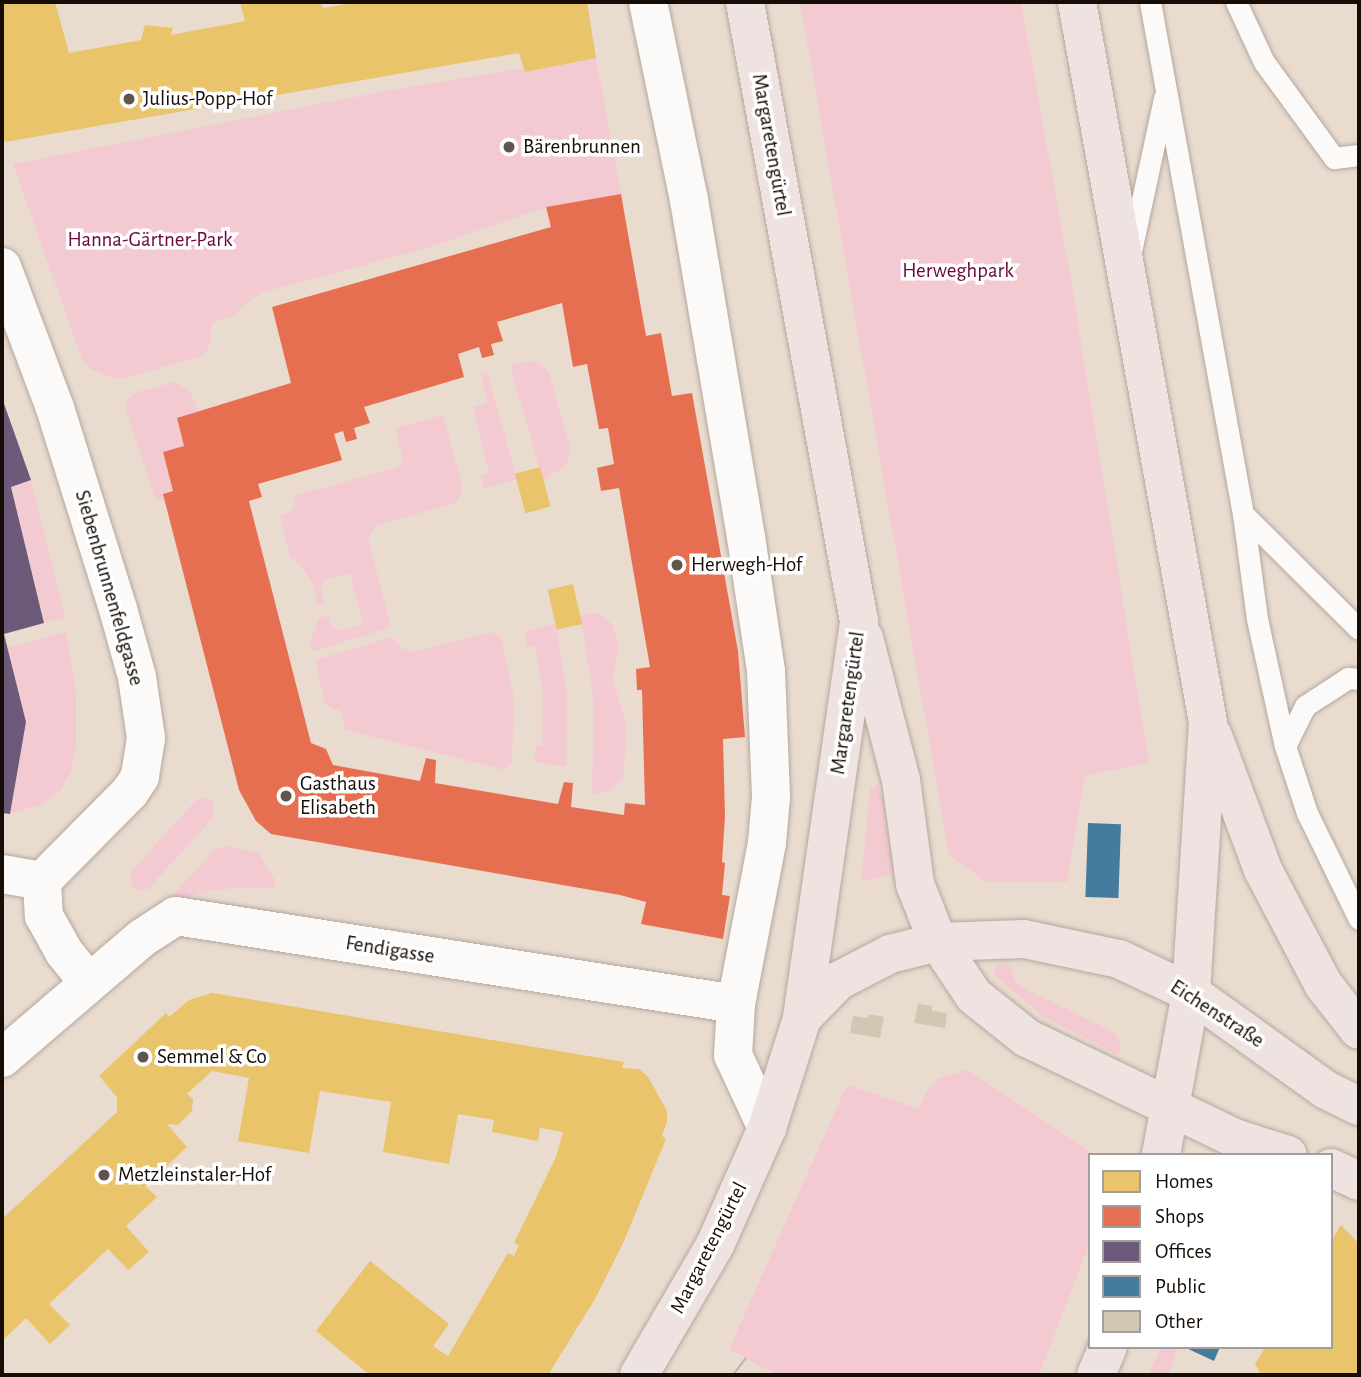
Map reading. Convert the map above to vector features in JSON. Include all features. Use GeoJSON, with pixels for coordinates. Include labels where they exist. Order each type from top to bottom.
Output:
{"type":"FeatureCollection","features":[{"type":"Feature","properties":{"kind":"main road","name":"Margaretengürtel"},"geometry":{"type":"LineString","coordinates":[[639,1375],[715,1245],[767,1128],[802,1018],[859,621],[745,2]]}},
{"type":"Feature","properties":{"kind":"main road"},"geometry":{"type":"LineString","coordinates":[[1077,2],[1208,722],[1263,870],[1323,984],[1359,1030]]}},
{"type":"Feature","properties":{"kind":"main road"},"geometry":{"type":"LineString","coordinates":[[859,621],[901,780],[915,884],[938,942],[974,996],[1027,1038],[1237,1139],[1282,1153]]}},
{"type":"Feature","properties":{"kind":"main road"},"geometry":{"type":"LineString","coordinates":[[1161,1153],[1191,993],[1208,722]]}},
{"type":"Feature","properties":{"kind":"main road","name":"Eichenstraße"},"geometry":{"type":"LineString","coordinates":[[802,1018],[838,981],[890,954],[938,942],[1024,939],[1119,959],[1191,993],[1326,1090],[1359,1106]]}},
{"type":"Feature","properties":{"kind":"main road"},"geometry":{"type":"LineString","coordinates":[[1333,1169],[1359,1181]]}},
{"type":"Feature","properties":{"kind":"main road"},"geometry":{"type":"LineString","coordinates":[[1096,1375],[1107,1349]]}},
{"type":"Feature","properties":{"kind":"street"},"geometry":{"type":"LineString","coordinates":[[648,2],[689,200],[746,537],[765,671],[771,797],[765,855],[736,1004],[733,1055],[767,1128]]}},
{"type":"Feature","properties":{"kind":"street","name":"Siebenbrunnenfeldgasse"},"geometry":{"type":"LineString","coordinates":[[2,268],[55,408],[114,596],[137,677],[146,738],[140,777],[130,792],[42,881]]}},
{"type":"Feature","properties":{"kind":"street"},"geometry":{"type":"LineString","coordinates":[[2,874],[42,881],[44,916],[64,951],[89,982],[2,1058]]}},
{"type":"Feature","properties":{"kind":"street","name":"Fendigasse"},"geometry":{"type":"LineString","coordinates":[[89,982],[142,938],[176,916],[736,1004]]}},
{"type":"Feature","properties":{"kind":"lane"},"geometry":{"type":"LineString","coordinates":[[1150,2],[1243,514],[1257,620],[1285,746],[1307,813],[1359,919]]}},
{"type":"Feature","properties":{"kind":"lane"},"geometry":{"type":"LineString","coordinates":[[1236,2],[1264,62],[1334,158],[1359,155]]}},
{"type":"Feature","properties":{"kind":"lane"},"geometry":{"type":"LineString","coordinates":[[1125,277],[1166,88]]}},
{"type":"Feature","properties":{"kind":"lane"},"geometry":{"type":"LineString","coordinates":[[1243,514],[1359,629]]}},
{"type":"Feature","properties":{"kind":"lane"},"geometry":{"type":"LineString","coordinates":[[1285,746],[1305,706],[1348,678],[1359,679]]}},
{"type":"Feature","properties":{"kind":"green space","name":"Herweghpark"},"geometry":{"type":"Polygon","coordinates":[[[800,2],[1021,2],[1070,274],[1149,762],[1085,776],[1067,882],[986,882],[949,855],[800,2]]]}},
{"type":"Feature","properties":{"kind":"green space","name":"Hanna-Gärtner-Park"},"geometry":{"type":"Polygon","coordinates":[[[596,58],[621,194],[547,207],[427,248],[261,293],[242,306],[236,315],[214,322],[211,328],[212,339],[207,350],[199,357],[125,378],[112,378],[90,369],[82,359],[13,164],[385,91],[523,68],[525,72],[596,58]]]}},
{"type":"Feature","properties":{"kind":"green space"},"geometry":{"type":"Polygon","coordinates":[[[529,361],[540,364],[549,373],[570,447],[569,459],[563,468],[543,480],[510,366],[529,361]]]}},
{"type":"Feature","properties":{"kind":"green space"},"geometry":{"type":"Polygon","coordinates":[[[487,372],[517,479],[483,489],[481,476],[489,473],[473,407],[488,402],[481,374],[487,372]]]}},
{"type":"Feature","properties":{"kind":"green space"},"geometry":{"type":"Polygon","coordinates":[[[175,382],[190,390],[198,411],[177,418],[184,446],[163,453],[173,491],[165,502],[156,499],[126,409],[128,399],[137,392],[175,382]]]}},
{"type":"Feature","properties":{"kind":"green space"},"geometry":{"type":"Polygon","coordinates":[[[443,415],[463,488],[460,496],[455,503],[375,526],[368,539],[391,627],[312,652],[310,642],[319,618],[328,616],[331,627],[340,631],[363,624],[350,573],[325,579],[321,586],[325,603],[318,604],[313,584],[303,568],[290,557],[280,516],[290,513],[295,505],[294,496],[398,467],[403,460],[395,428],[443,415]]]}},
{"type":"Feature","properties":{"kind":"green space"},"geometry":{"type":"Polygon","coordinates":[[[31,480],[65,618],[45,623],[11,485],[31,480]]]}},
{"type":"Feature","properties":{"kind":"green space"},"geometry":{"type":"Polygon","coordinates":[[[599,613],[613,625],[618,645],[613,681],[626,721],[624,776],[611,791],[592,794],[594,701],[580,615],[599,613]]]}},
{"type":"Feature","properties":{"kind":"green space"},"geometry":{"type":"Polygon","coordinates":[[[556,623],[567,694],[566,767],[534,762],[536,745],[542,746],[543,695],[535,647],[527,647],[524,632],[556,623]]]}},
{"type":"Feature","properties":{"kind":"green space"},"geometry":{"type":"Polygon","coordinates":[[[66,632],[76,694],[76,746],[71,772],[60,791],[43,804],[10,814],[26,722],[8,648],[66,632]]]}},
{"type":"Feature","properties":{"kind":"green space"},"geometry":{"type":"Polygon","coordinates":[[[493,632],[501,637],[514,698],[512,762],[504,770],[345,730],[341,712],[325,704],[315,660],[392,637],[401,648],[414,652],[493,632]]]}},
{"type":"Feature","properties":{"kind":"green space"},"geometry":{"type":"Polygon","coordinates":[[[877,785],[883,799],[894,873],[861,882],[870,789],[877,785]]]}},
{"type":"Feature","properties":{"kind":"green space"},"geometry":{"type":"Polygon","coordinates":[[[206,798],[214,802],[213,818],[148,889],[140,891],[133,888],[130,873],[196,800],[206,798]]]}},
{"type":"Feature","properties":{"kind":"green space"},"geometry":{"type":"Polygon","coordinates":[[[227,846],[258,853],[276,882],[274,888],[217,889],[174,900],[175,893],[215,849],[227,846]]]}},
{"type":"Feature","properties":{"kind":"green space"},"geometry":{"type":"Polygon","coordinates":[[[999,964],[1009,965],[1016,982],[1028,990],[1115,1033],[1121,1046],[1118,1055],[1044,1017],[996,977],[993,971],[999,964]]]}},
{"type":"Feature","properties":{"kind":"green space"},"geometry":{"type":"Polygon","coordinates":[[[967,1070],[1092,1153],[1088,1153],[1088,1247],[1039,1375],[777,1375],[729,1349],[847,1085],[919,1109],[927,1091],[938,1078],[967,1070]]]}},
{"type":"Feature","properties":{"kind":"green space"},"geometry":{"type":"Polygon","coordinates":[[[1160,1349],[1178,1349],[1168,1375],[1148,1375],[1160,1349]]]}},
{"type":"Feature","properties":{"kind":"building: Homes","name":"Julius-Popp-Hof"},"geometry":{"type":"Polygon","coordinates":[[[2,2],[55,2],[69,53],[141,40],[145,25],[173,28],[171,35],[245,21],[240,2],[321,2],[323,8],[357,2],[587,2],[596,58],[525,72],[519,53],[5,142],[2,132],[2,2]]]}},
{"type":"Feature","properties":{"kind":"building: Homes"},"geometry":{"type":"Polygon","coordinates":[[[540,467],[551,507],[525,513],[515,474],[540,467]]]}},
{"type":"Feature","properties":{"kind":"building: Homes"},"geometry":{"type":"Polygon","coordinates":[[[573,584],[582,624],[557,630],[548,590],[573,584]]]}},
{"type":"Feature","properties":{"kind":"building: Homes","name":"Metzleinstaler-Hof"},"geometry":{"type":"Polygon","coordinates":[[[212,993],[624,1062],[622,1068],[639,1069],[648,1077],[667,1111],[667,1122],[662,1136],[666,1139],[624,1241],[595,1299],[548,1375],[370,1375],[316,1331],[370,1261],[449,1324],[433,1346],[448,1356],[508,1253],[514,1256],[519,1245],[514,1243],[556,1157],[563,1132],[540,1128],[538,1141],[492,1132],[494,1120],[458,1114],[449,1164],[383,1152],[391,1102],[320,1091],[309,1153],[238,1141],[249,1078],[212,1071],[187,1094],[193,1099],[192,1111],[178,1125],[167,1124],[187,1147],[145,1186],[157,1197],[126,1226],[149,1252],[128,1270],[108,1249],[49,1304],[70,1325],[50,1344],[26,1318],[2,1341],[2,1219],[117,1112],[117,1097],[99,1076],[166,1013],[169,1017],[189,1000],[212,993]]]}},
{"type":"Feature","properties":{"kind":"building: Homes"},"geometry":{"type":"Polygon","coordinates":[[[1341,1225],[1359,1244],[1359,1375],[1261,1375],[1255,1364],[1264,1349],[1333,1349],[1333,1238],[1341,1225]]]}},
{"type":"Feature","properties":{"kind":"building: Shops","name":"Herwegh-Hof"},"geometry":{"type":"Polygon","coordinates":[[[621,194],[646,336],[661,333],[672,396],[692,393],[738,651],[745,737],[723,739],[725,816],[722,862],[725,863],[722,895],[730,896],[723,939],[641,924],[646,902],[620,895],[271,834],[256,821],[239,790],[163,494],[173,491],[163,452],[184,446],[177,418],[291,383],[272,307],[551,227],[546,207],[621,194]],[[562,303],[497,322],[503,341],[491,344],[494,355],[482,358],[479,347],[458,354],[464,377],[364,407],[370,423],[354,428],[357,439],[346,442],[343,431],[334,434],[342,460],[258,484],[262,497],[249,501],[311,743],[326,749],[333,765],[420,781],[426,758],[436,760],[435,783],[558,804],[564,782],[573,783],[571,807],[624,815],[625,803],[645,805],[642,690],[637,690],[636,669],[650,667],[619,488],[601,491],[597,468],[614,464],[608,428],[599,429],[587,364],[573,367],[562,303]]]}},
{"type":"Feature","properties":{"kind":"building: Offices"},"geometry":{"type":"Polygon","coordinates":[[[2,398],[31,480],[11,487],[44,623],[4,634],[26,722],[10,814],[2,813],[2,398]]]}},
{"type":"Feature","properties":{"kind":"building: Public"},"geometry":{"type":"Polygon","coordinates":[[[1088,823],[1121,824],[1118,898],[1085,897],[1088,823]]]}},
{"type":"Feature","properties":{"kind":"building: Public"},"geometry":{"type":"Polygon","coordinates":[[[1188,1349],[1219,1349],[1214,1361],[1188,1349]]]}},
{"type":"Feature","properties":{"kind":"building: Other"},"geometry":{"type":"Polygon","coordinates":[[[918,1004],[932,1006],[932,1011],[947,1013],[945,1028],[914,1023],[918,1004]]]}},
{"type":"Feature","properties":{"kind":"building: Other"},"geometry":{"type":"Polygon","coordinates":[[[869,1014],[884,1017],[880,1038],[850,1033],[853,1016],[868,1018],[869,1014]]]}},
{"type":"Feature","properties":{"kind":"tram line"},"geometry":{"type":"LineString","coordinates":[[733,1375],[746,1358]]}},
{"type":"Feature","properties":{"kind":"place","name":"Julius-Popp-Hof"},"geometry":{"type":"Point","coordinates":[129,99]}},
{"type":"Feature","properties":{"kind":"place","name":"Bärenbrunnen"},"geometry":{"type":"Point","coordinates":[509,147]}},
{"type":"Feature","properties":{"kind":"place","name":"Herwegh-Hof"},"geometry":{"type":"Point","coordinates":[677,565]}},
{"type":"Feature","properties":{"kind":"place","name":"Gasthaus Elisabeth"},"geometry":{"type":"Point","coordinates":[286,796]}},
{"type":"Feature","properties":{"kind":"place","name":"Semmel & Co"},"geometry":{"type":"Point","coordinates":[143,1057]}},
{"type":"Feature","properties":{"kind":"place","name":"Metzleinstaler-Hof"},"geometry":{"type":"Point","coordinates":[104,1175]}}]}
